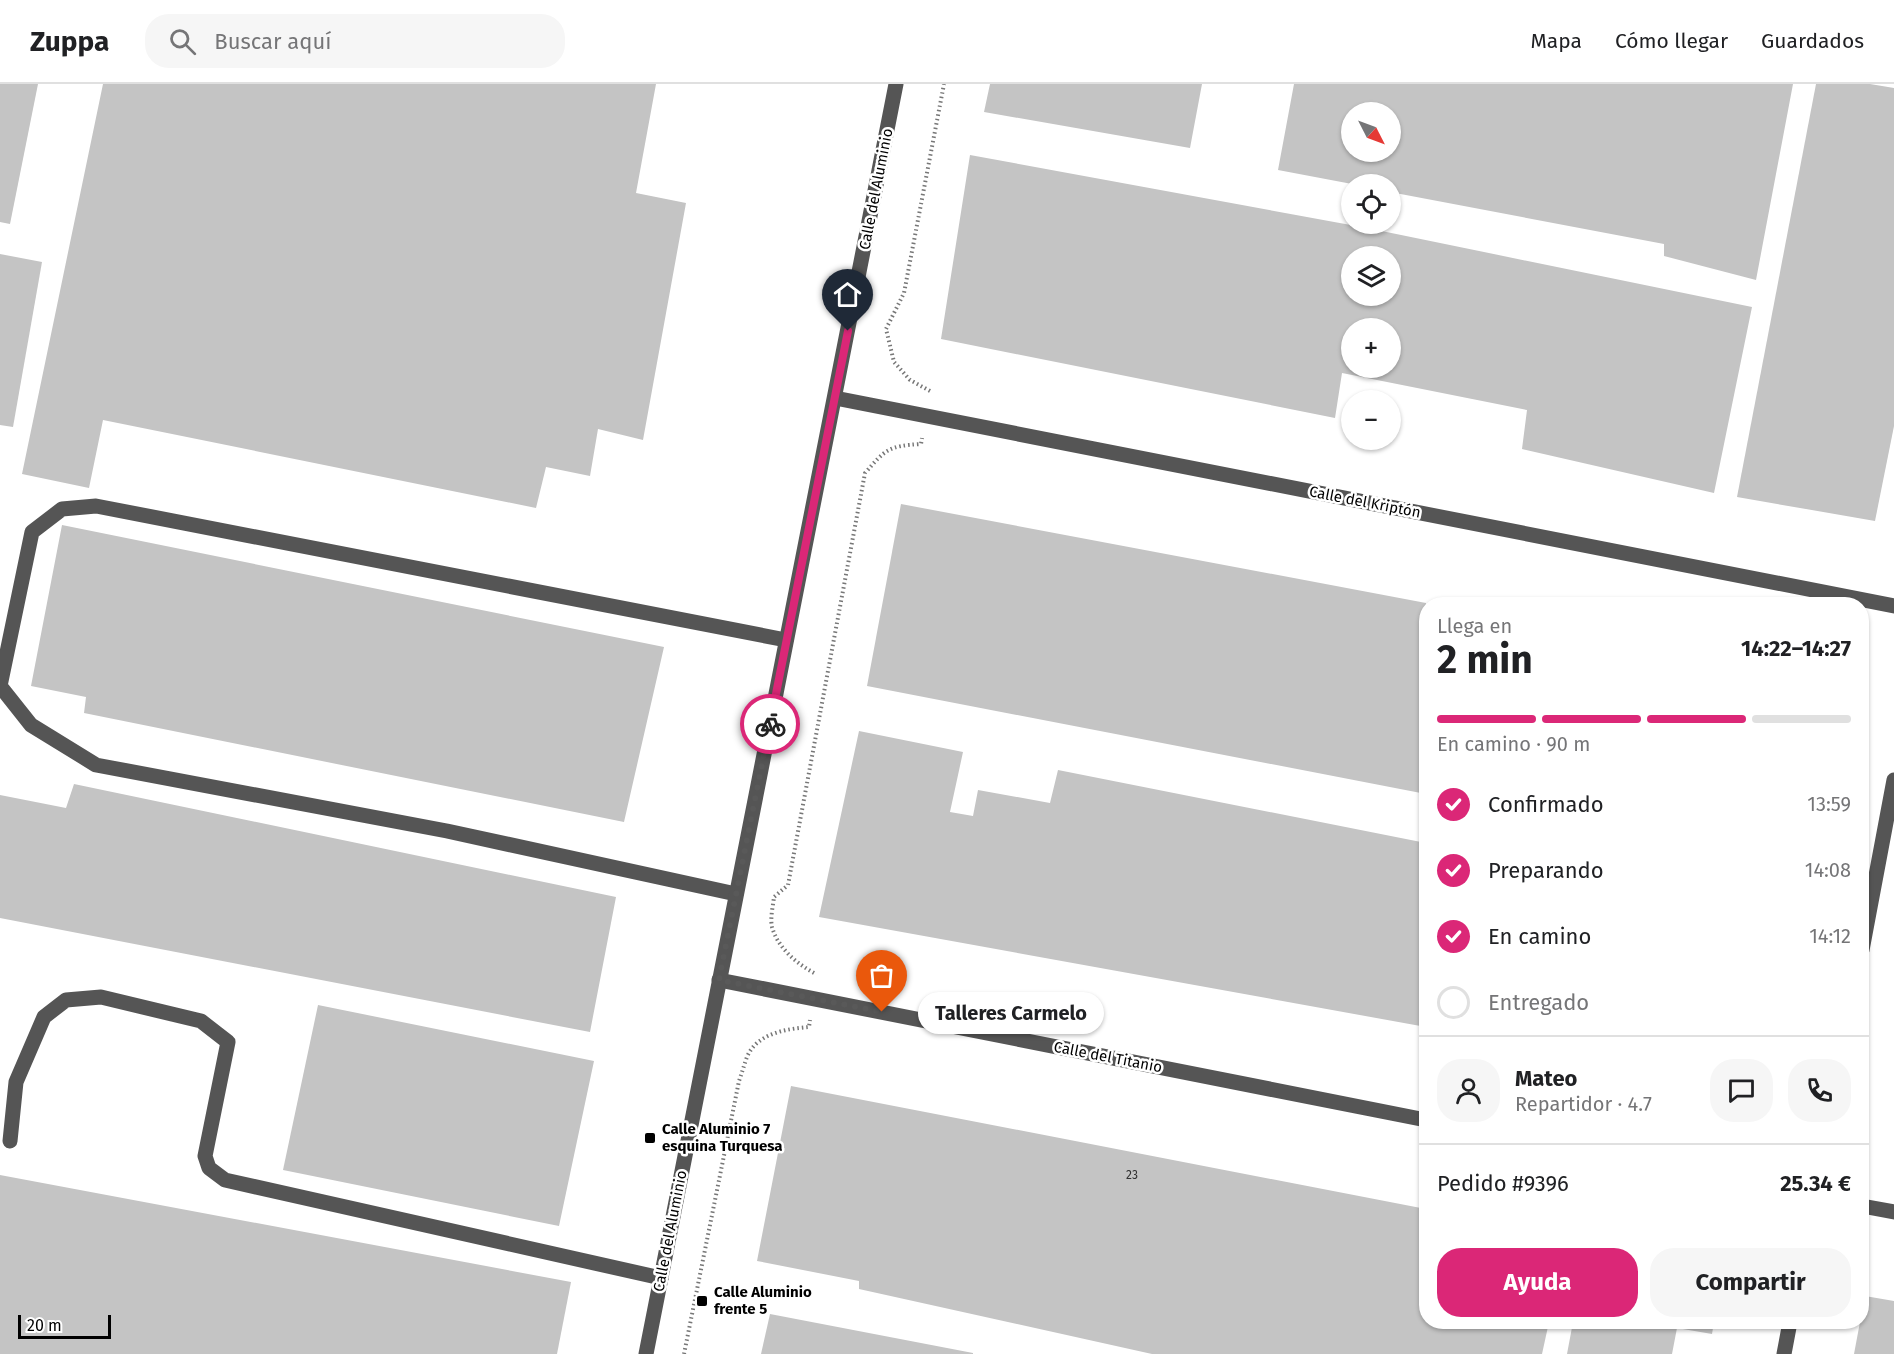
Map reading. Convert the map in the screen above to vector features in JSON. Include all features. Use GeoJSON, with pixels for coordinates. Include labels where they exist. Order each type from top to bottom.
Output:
{"type":"FeatureCollection","features":[{"type":"Feature","properties":{"kind":"street","name":"Calle del Aluminio"},"geometry":{"type":"LineString","coordinates":[[646,1354],[896,84]]}},
{"type":"Feature","properties":{"kind":"street","name":"Calle del Kriptón"},"geometry":{"type":"LineString","coordinates":[[835,398],[1848,597]]}},
{"type":"Feature","properties":{"kind":"street"},"geometry":{"type":"LineString","coordinates":[[736,894],[447,831],[96,765],[31,725],[0,686],[32,532],[62,509],[96,506],[786,640]]}},
{"type":"Feature","properties":{"kind":"street","name":"Calle del Kriptón"},"geometry":{"type":"LineString","coordinates":[[1869,601],[1894,606]]}},
{"type":"Feature","properties":{"kind":"street"},"geometry":{"type":"LineString","coordinates":[[1869,913],[1894,780]]}},
{"type":"Feature","properties":{"kind":"street","name":"Calle del Titanio"},"geometry":{"type":"LineString","coordinates":[[719,980],[1419,1119]]}},
{"type":"Feature","properties":{"kind":"street"},"geometry":{"type":"LineString","coordinates":[[10,1141],[16,1082],[44,1017],[66,1000],[101,997],[201,1021],[228,1042],[205,1156],[209,1168],[225,1180],[661,1278]]}},
{"type":"Feature","properties":{"kind":"street"},"geometry":{"type":"LineString","coordinates":[[1869,1207],[1894,1212]]}},
{"type":"Feature","properties":{"kind":"street"},"geometry":{"type":"LineString","coordinates":[[1784,1354],[1789,1329]]}},
{"type":"Feature","properties":{"kind":"path"},"geometry":{"type":"LineString","coordinates":[[931,392],[910,380],[894,362],[886,329],[904,293],[944,84]]}},
{"type":"Feature","properties":{"kind":"path"},"geometry":{"type":"LineString","coordinates":[[818,975],[800,966],[782,947],[771,925],[774,897],[788,885],[865,473],[884,451],[900,445],[921,444]]}},
{"type":"Feature","properties":{"kind":"path"},"geometry":{"type":"LineString","coordinates":[[684,1354],[740,1081],[748,1055],[763,1039],[782,1029],[809,1027]]}},
{"type":"Feature","properties":{"kind":"building"},"geometry":{"type":"Polygon","coordinates":[[[0,84],[38,84],[10,224],[0,222],[0,84]]]}},
{"type":"Feature","properties":{"kind":"building"},"geometry":{"type":"Polygon","coordinates":[[[103,84],[656,84],[636,193],[686,203],[643,440],[598,429],[590,476],[546,467],[536,508],[103,420],[89,488],[22,474],[103,84]]]}},
{"type":"Feature","properties":{"kind":"building"},"geometry":{"type":"Polygon","coordinates":[[[990,84],[1202,84],[1190,148],[984,112],[990,84]]]}},
{"type":"Feature","properties":{"kind":"building"},"geometry":{"type":"Polygon","coordinates":[[[1294,84],[1793,84],[1756,280],[1664,256],[1664,244],[1401,194],[1401,174],[1341,174],[1341,182],[1278,170],[1294,84]]]}},
{"type":"Feature","properties":{"kind":"building"},"geometry":{"type":"Polygon","coordinates":[[[1816,84],[1870,84],[1894,88],[1894,426],[1875,521],[1737,497],[1816,84]]]}},
{"type":"Feature","properties":{"kind":"building"},"geometry":{"type":"Polygon","coordinates":[[[970,155],[1341,223],[1341,234],[1396,234],[1752,307],[1714,493],[1522,449],[1527,410],[1367,378],[1401,378],[1401,318],[1341,318],[1341,378],[1335,418],[941,339],[970,155]]]}},
{"type":"Feature","properties":{"kind":"building"},"geometry":{"type":"Polygon","coordinates":[[[0,254],[42,262],[13,427],[0,425],[0,254]]]}},
{"type":"Feature","properties":{"kind":"building"},"geometry":{"type":"Polygon","coordinates":[[[901,504],[1419,602],[1419,793],[867,686],[901,504]]]}},
{"type":"Feature","properties":{"kind":"building"},"geometry":{"type":"Polygon","coordinates":[[[62,525],[664,647],[624,822],[84,713],[86,697],[31,686],[62,525]]]}},
{"type":"Feature","properties":{"kind":"building"},"geometry":{"type":"Polygon","coordinates":[[[859,731],[963,752],[950,812],[973,816],[978,790],[1050,803],[1058,770],[1419,842],[1419,1026],[819,917],[859,731]]]}},
{"type":"Feature","properties":{"kind":"building"},"geometry":{"type":"Polygon","coordinates":[[[74,784],[616,897],[590,1032],[0,918],[0,795],[66,808],[74,784]]]}},
{"type":"Feature","properties":{"kind":"building"},"geometry":{"type":"Polygon","coordinates":[[[318,1005],[594,1061],[559,1226],[283,1170],[318,1005]]]}},
{"type":"Feature","properties":{"kind":"building"},"geometry":{"type":"Polygon","coordinates":[[[791,1086],[1419,1208],[1419,1329],[1547,1329],[1542,1354],[1152,1354],[859,1289],[859,1281],[757,1261],[791,1086]]]}},
{"type":"Feature","properties":{"kind":"building"},"geometry":{"type":"Polygon","coordinates":[[[0,1175],[571,1282],[557,1354],[0,1354],[0,1175]]]}},
{"type":"Feature","properties":{"kind":"building"},"geometry":{"type":"Polygon","coordinates":[[[1869,1297],[1894,1301],[1894,1354],[1854,1354],[1859,1329],[1869,1329],[1869,1297]]]}},
{"type":"Feature","properties":{"kind":"building"},"geometry":{"type":"Polygon","coordinates":[[[770,1314],[973,1353],[973,1354],[761,1354],[770,1314]]]}},
{"type":"Feature","properties":{"kind":"building"},"geometry":{"type":"Polygon","coordinates":[[[1572,1329],[1677,1329],[1672,1354],[1567,1354],[1572,1329]]]}},
{"type":"Feature","properties":{"kind":"building"},"geometry":{"type":"Polygon","coordinates":[[[1683,1329],[1713,1329],[1712,1334],[1683,1329]]]}},
{"type":"Feature","properties":{"kind":"way so far"},"geometry":{"type":"LineString","coordinates":[[770,724],[719,980],[882,1012]]}},
{"type":"Feature","properties":{"kind":"place","name":"Talleres Carmelo"},"geometry":{"type":"Point","coordinates":[882,1012]}},
{"type":"Feature","properties":{"kind":"place","name":"Calle Aluminio 7 esquina Turquesa"},"geometry":{"type":"Point","coordinates":[650,1138]}},
{"type":"Feature","properties":{"kind":"place","name":"Calle Aluminio frente 5"},"geometry":{"type":"Point","coordinates":[702,1301]}},
{"type":"Feature","properties":{"kind":"route"},"geometry":{"type":"LineString","coordinates":[[770,724],[848,331]]}}]}
